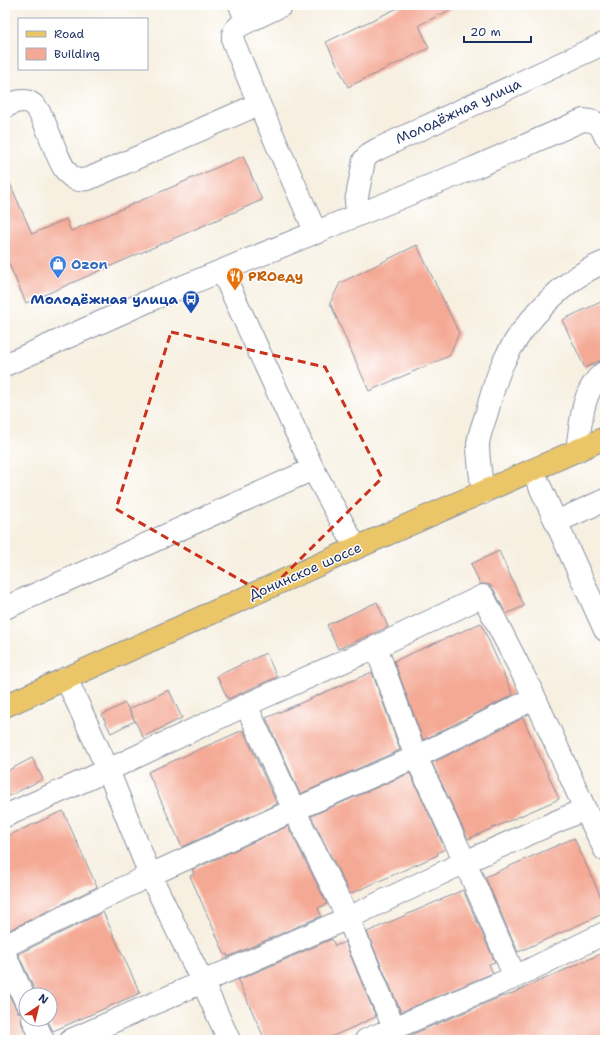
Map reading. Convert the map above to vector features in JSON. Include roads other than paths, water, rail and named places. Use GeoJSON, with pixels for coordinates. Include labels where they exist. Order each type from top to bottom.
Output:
{"type":"FeatureCollection","features":[{"type":"Feature","properties":{"kind":"main road","name":"Донинское шоссе"},"geometry":{"type":"LineString","coordinates":[[5,706],[605,438]]}},
{"type":"Feature","properties":{"kind":"street"},"geometry":{"type":"LineString","coordinates":[[282,5],[243,13],[239,26],[233,34],[233,41],[316,233]]}},
{"type":"Feature","properties":{"kind":"street","name":"Молодёжная улица"},"geometry":{"type":"LineString","coordinates":[[358,216],[356,202],[364,160],[369,154],[385,145],[605,43]]}},
{"type":"Feature","properties":{"kind":"street"},"geometry":{"type":"LineString","coordinates":[[5,107],[24,100],[32,103],[39,111],[63,167],[69,176],[79,180],[88,179],[259,104]]}},
{"type":"Feature","properties":{"kind":"street"},"geometry":{"type":"LineString","coordinates":[[5,365],[155,298],[476,167],[582,120],[593,121],[602,128],[605,136]]}},
{"type":"Feature","properties":{"kind":"street"},"geometry":{"type":"LineString","coordinates":[[483,493],[478,443],[490,400],[503,363],[522,332],[539,311],[568,282],[596,265],[605,262]]}},
{"type":"Feature","properties":{"kind":"street"},"geometry":{"type":"LineString","coordinates":[[222,271],[313,469],[356,548]]}},
{"type":"Feature","properties":{"kind":"street"},"geometry":{"type":"LineString","coordinates":[[577,451],[583,410],[591,387],[598,377],[605,372]]}},
{"type":"Feature","properties":{"kind":"street"},"geometry":{"type":"LineString","coordinates":[[5,608],[313,469]]}},
{"type":"Feature","properties":{"kind":"street"},"geometry":{"type":"LineString","coordinates":[[533,470],[605,630]]}},
{"type":"Feature","properties":{"kind":"street"},"geometry":{"type":"LineString","coordinates":[[556,522],[605,500]]}},
{"type":"Feature","properties":{"kind":"street"},"geometry":{"type":"LineString","coordinates":[[5,816],[108,770],[246,704],[376,647],[483,596],[535,698],[605,850]]}},
{"type":"Feature","properties":{"kind":"street"},"geometry":{"type":"LineString","coordinates":[[376,647],[416,757],[465,862],[515,977]]}},
{"type":"Feature","properties":{"kind":"street"},"geometry":{"type":"LineString","coordinates":[[66,678],[108,770],[150,875],[229,1040]]}},
{"type":"Feature","properties":{"kind":"street"},"geometry":{"type":"LineString","coordinates":[[5,946],[150,875],[416,757],[535,698]]}},
{"type":"Feature","properties":{"kind":"street"},"geometry":{"type":"LineString","coordinates":[[246,704],[294,810],[348,918],[394,1028]]}},
{"type":"Feature","properties":{"kind":"street"},"geometry":{"type":"LineString","coordinates":[[71,1040],[348,918],[465,862],[585,809]]}},
{"type":"Feature","properties":{"kind":"street"},"geometry":{"type":"LineString","coordinates":[[366,1040],[515,977],[605,934]]}},
{"type":"Feature","properties":{"kind":"street"},"geometry":{"type":"LineString","coordinates":[[5,955],[19,987]]}},
{"type":"Feature","properties":{"kind":"street"},"geometry":{"type":"LineString","coordinates":[[37,1027],[43,1040]]}},
{"type":"Feature","properties":{"kind":"place","name":"Ozon"},"geometry":{"type":"Point","coordinates":[58,279]}},
{"type":"Feature","properties":{"kind":"place","name":"PROеду"},"geometry":{"type":"Point","coordinates":[235,291]}},
{"type":"Feature","properties":{"kind":"place","name":"Молодёжная улица"},"geometry":{"type":"Point","coordinates":[191,314]}}]}
